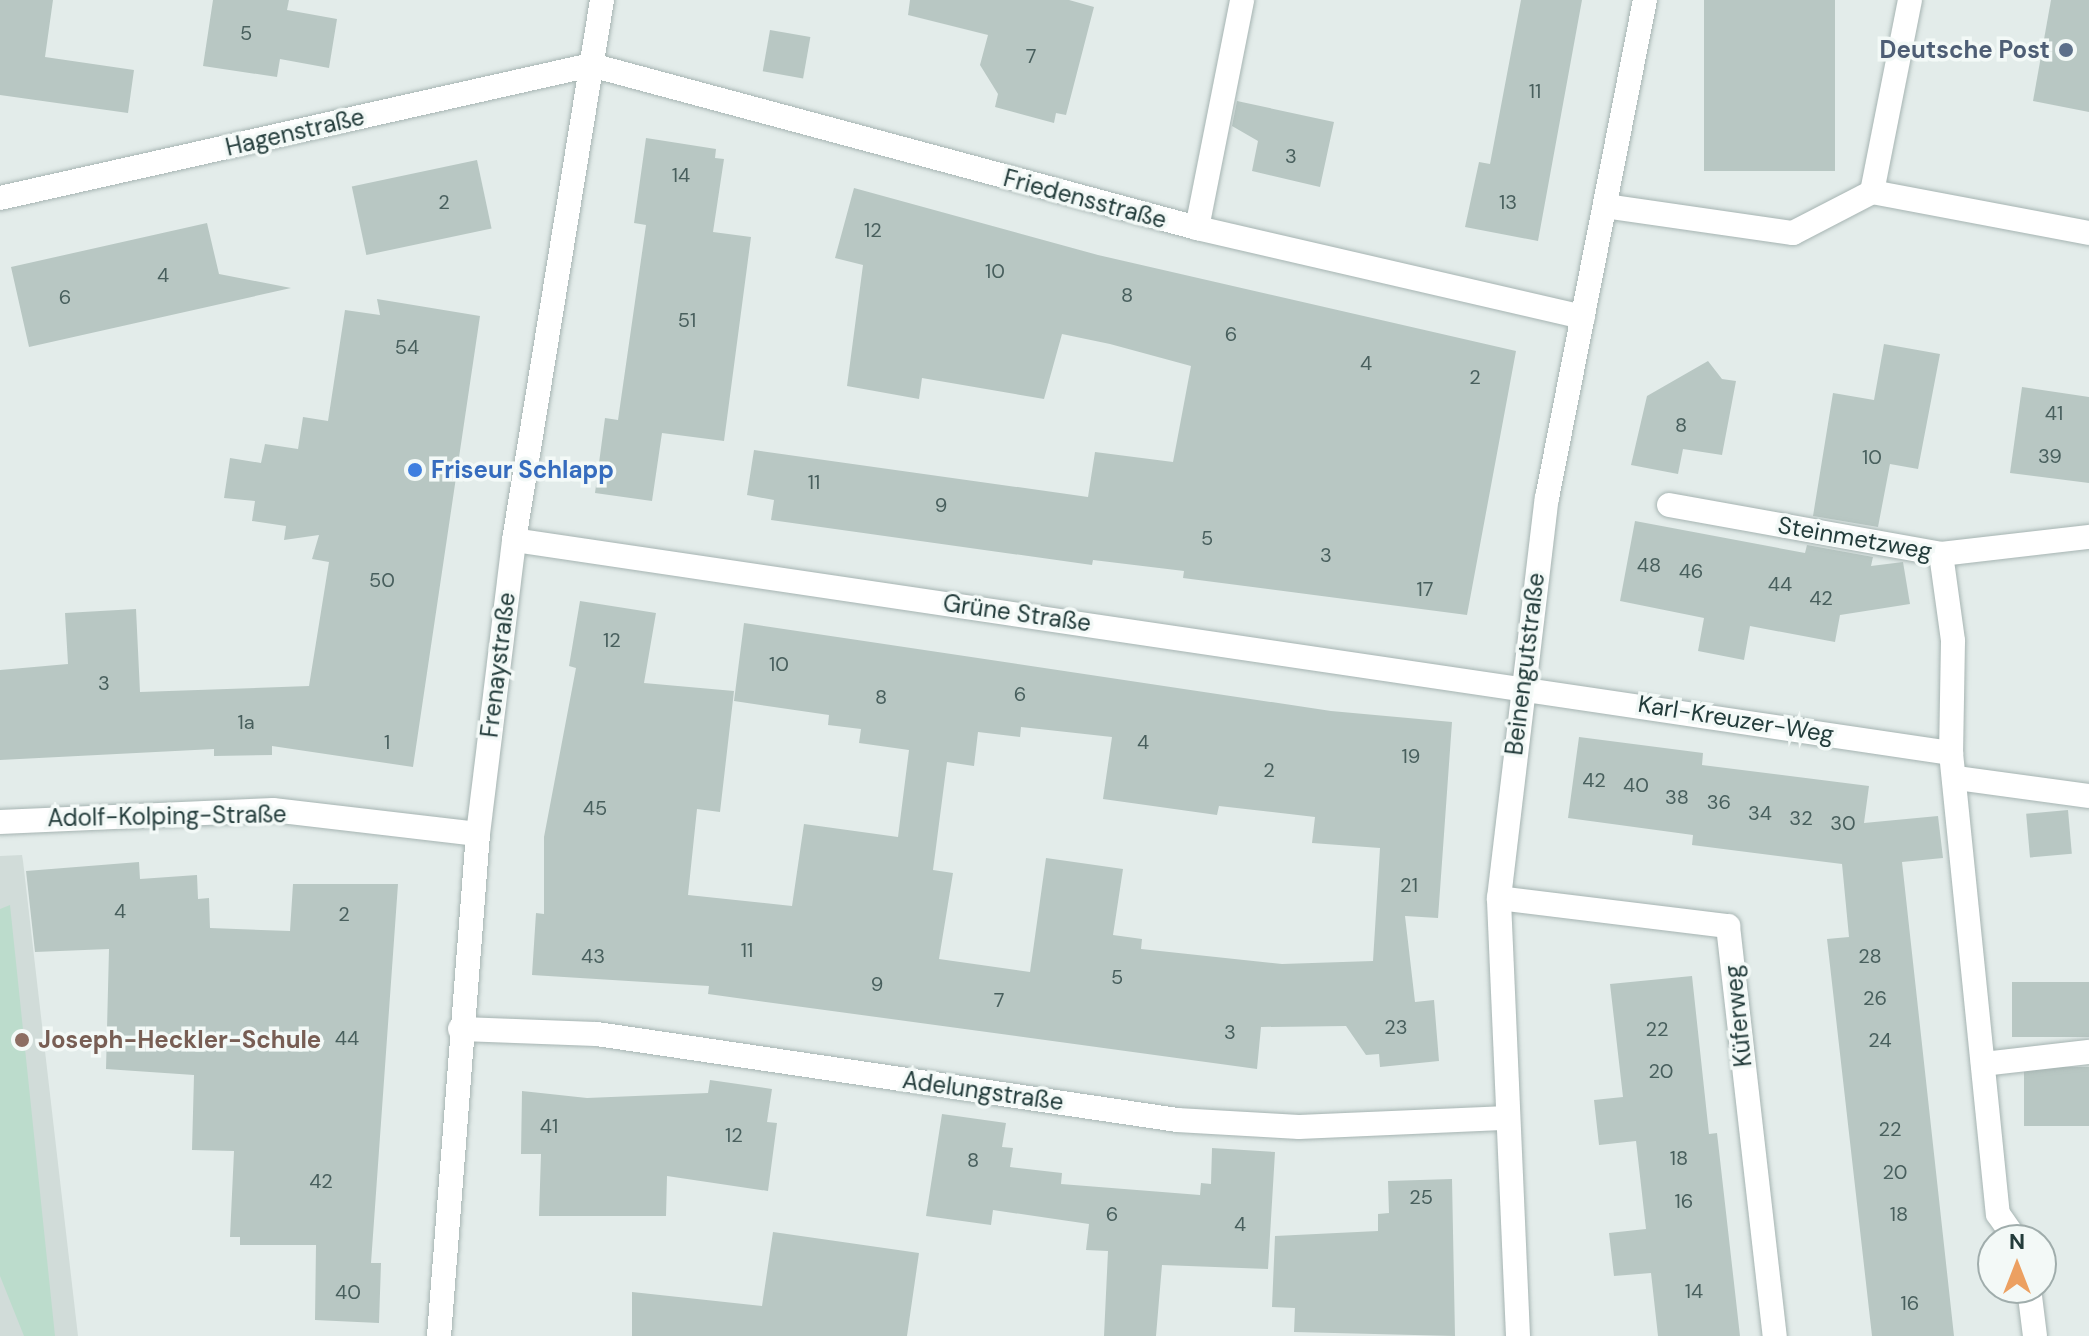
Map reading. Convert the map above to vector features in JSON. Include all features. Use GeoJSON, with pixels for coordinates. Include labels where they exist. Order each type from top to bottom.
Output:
{"type":"FeatureCollection","features":[{"type":"Feature","properties":{"kind":"street","name":"Frenaystraße"},"geometry":{"type":"LineString","coordinates":[[439,1336],[460,1029],[478,834],[514,540],[602,0]]}},
{"type":"Feature","properties":{"kind":"street"},"geometry":{"type":"LineString","coordinates":[[1197,228],[1242,0]]}},
{"type":"Feature","properties":{"kind":"street","name":"Beinengutstraße"},"geometry":{"type":"LineString","coordinates":[[1518,1336],[1499,898],[1520,685],[1583,317],[1645,0]]}},
{"type":"Feature","properties":{"kind":"street"},"geometry":{"type":"LineString","coordinates":[[1872,192],[1910,0]]}},
{"type":"Feature","properties":{"kind":"street","name":"Hagenstraße"},"geometry":{"type":"LineString","coordinates":[[0,198],[591,65]]}},
{"type":"Feature","properties":{"kind":"street","name":"Friedensstraße"},"geometry":{"type":"LineString","coordinates":[[591,65],[1197,228],[1583,317]]}},
{"type":"Feature","properties":{"kind":"street"},"geometry":{"type":"LineString","coordinates":[[1605,206],[1793,233],[1872,192],[2089,233]]}},
{"type":"Feature","properties":{"kind":"street","name":"Steinmetzweg"},"geometry":{"type":"LineString","coordinates":[[1669,505],[1941,554],[2089,537]]}},
{"type":"Feature","properties":{"kind":"street","name":"Grüne Straße"},"geometry":{"type":"LineString","coordinates":[[514,540],[1520,685]]}},
{"type":"Feature","properties":{"kind":"street"},"geometry":{"type":"LineString","coordinates":[[1941,554],[1953,641],[1951,753],[1957,778],[1998,1214],[2005,1224]]}},
{"type":"Feature","properties":{"kind":"street","name":"Karl-Kreuzer-Weg"},"geometry":{"type":"LineString","coordinates":[[1520,685],[1951,753]]}},
{"type":"Feature","properties":{"kind":"street"},"geometry":{"type":"LineString","coordinates":[[1957,778],[2089,796]]}},
{"type":"Feature","properties":{"kind":"street","name":"Adolf-Kolping-Straße"},"geometry":{"type":"LineString","coordinates":[[0,822],[273,810],[478,834]]}},
{"type":"Feature","properties":{"kind":"street","name":"Küferweg"},"geometry":{"type":"LineString","coordinates":[[1499,898],[1728,926],[1775,1336]]}},
{"type":"Feature","properties":{"kind":"street","name":"Adelungstraße"},"geometry":{"type":"LineString","coordinates":[[460,1029],[597,1034],[1177,1120],[1299,1127],[1508,1118]]}},
{"type":"Feature","properties":{"kind":"street"},"geometry":{"type":"LineString","coordinates":[[1983,1064],[2089,1052]]}},
{"type":"Feature","properties":{"kind":"street"},"geometry":{"type":"LineString","coordinates":[[2031,1304],[2035,1336]]}},
{"type":"Feature","properties":{"kind":"shaded area","name":"Joseph-Heckler-Schule"},"geometry":{"type":"Polygon","coordinates":[[[22,855],[78,1336],[0,1336],[0,856],[22,855]]]}},
{"type":"Feature","properties":{"kind":"green space"},"geometry":{"type":"Polygon","coordinates":[[[10,905],[55,1336],[24,1336],[0,1276],[0,909],[10,905]]]}},
{"type":"Feature","properties":{"kind":"building"},"geometry":{"type":"Polygon","coordinates":[[[0,0],[53,0],[45,57],[134,70],[128,113],[0,95],[0,0]]]}},
{"type":"Feature","properties":{"kind":"building"},"geometry":{"type":"Polygon","coordinates":[[[213,0],[289,0],[287,10],[337,19],[329,68],[280,59],[277,77],[203,66],[213,0]]]}},
{"type":"Feature","properties":{"kind":"building"},"geometry":{"type":"Polygon","coordinates":[[[910,0],[1069,0],[1094,7],[1066,115],[1056,113],[1054,123],[995,107],[998,94],[980,65],[988,35],[908,15],[910,0]]]}},
{"type":"Feature","properties":{"kind":"building"},"geometry":{"type":"Polygon","coordinates":[[[1521,0],[1582,0],[1538,241],[1465,227],[1479,162],[1490,164],[1521,0]]]}},
{"type":"Feature","properties":{"kind":"building"},"geometry":{"type":"Polygon","coordinates":[[[1704,0],[1835,0],[1835,171],[1704,171],[1704,0]]]}},
{"type":"Feature","properties":{"kind":"building","name":"Deutsche Post"},"geometry":{"type":"Polygon","coordinates":[[[2051,0],[2089,0],[2089,112],[2033,101],[2051,0]]]}},
{"type":"Feature","properties":{"kind":"building"},"geometry":{"type":"Polygon","coordinates":[[[770,30],[810,37],[803,78],[763,71],[770,30]]]}},
{"type":"Feature","properties":{"kind":"building"},"geometry":{"type":"Polygon","coordinates":[[[1237,101],[1334,122],[1320,187],[1252,171],[1258,141],[1232,126],[1237,101]]]}},
{"type":"Feature","properties":{"kind":"building"},"geometry":{"type":"Polygon","coordinates":[[[646,138],[716,149],[715,158],[724,159],[713,232],[751,237],[724,441],[662,433],[652,501],[595,493],[605,418],[618,420],[646,225],[634,223],[646,138]]]}},
{"type":"Feature","properties":{"kind":"building"},"geometry":{"type":"Polygon","coordinates":[[[477,160],[492,228],[366,255],[352,187],[477,160]]]}},
{"type":"Feature","properties":{"kind":"building"},"geometry":{"type":"Polygon","coordinates":[[[854,188],[1098,255],[1516,351],[1467,615],[1183,578],[1184,571],[1093,560],[1092,565],[771,520],[774,500],[747,495],[754,450],[1088,497],[1095,452],[1173,462],[1191,366],[1110,344],[1062,334],[1044,399],[922,378],[919,399],[847,386],[863,265],[835,258],[854,188]]]}},
{"type":"Feature","properties":{"kind":"building"},"geometry":{"type":"Polygon","coordinates":[[[207,223],[219,274],[291,288],[29,347],[11,267],[207,223]]]}},
{"type":"Feature","properties":{"kind":"building"},"geometry":{"type":"Polygon","coordinates":[[[377,299],[480,316],[413,767],[272,746],[272,755],[214,756],[214,749],[0,760],[0,670],[68,664],[65,613],[136,609],[140,692],[309,686],[329,562],[312,559],[319,535],[284,540],[286,526],[252,521],[255,501],[224,498],[230,458],[261,463],[265,444],[298,449],[303,417],[328,421],[345,310],[380,315],[377,299]]]}},
{"type":"Feature","properties":{"kind":"building"},"geometry":{"type":"Polygon","coordinates":[[[1884,344],[1940,354],[1918,469],[1890,464],[1878,527],[1813,516],[1833,393],[1874,400],[1884,344]]]}},
{"type":"Feature","properties":{"kind":"building"},"geometry":{"type":"Polygon","coordinates":[[[1708,361],[1722,379],[1736,381],[1722,455],[1683,449],[1678,474],[1631,465],[1647,396],[1708,361]]]}},
{"type":"Feature","properties":{"kind":"building"},"geometry":{"type":"Polygon","coordinates":[[[2022,387],[2089,397],[2089,483],[2010,473],[2022,387]]]}},
{"type":"Feature","properties":{"kind":"building"},"geometry":{"type":"Polygon","coordinates":[[[1635,521],[1805,553],[1807,545],[1873,557],[1871,566],[1903,562],[1910,604],[1840,615],[1835,642],[1750,626],[1744,660],[1698,651],[1704,618],[1620,601],[1635,521]]]}},
{"type":"Feature","properties":{"kind":"building"},"geometry":{"type":"Polygon","coordinates":[[[580,601],[656,613],[644,683],[734,691],[720,812],[697,809],[688,895],[792,906],[804,824],[898,837],[909,750],[859,743],[861,729],[828,725],[829,715],[734,701],[744,623],[1331,711],[1452,722],[1438,918],[1405,916],[1415,1002],[1434,1000],[1439,1061],[1380,1067],[1379,1054],[1366,1055],[1346,1026],[1261,1027],[1257,1069],[708,994],[709,986],[532,975],[536,913],[544,914],[544,837],[576,668],[569,666],[580,601]],[[1021,727],[1020,737],[978,732],[974,766],[947,762],[933,870],[953,873],[939,959],[1030,972],[1046,858],[1123,869],[1113,935],[1142,939],[1141,949],[1282,964],[1373,961],[1380,848],[1312,843],[1315,817],[1219,806],[1217,815],[1103,799],[1112,737],[1021,727]]]}},
{"type":"Feature","properties":{"kind":"building"},"geometry":{"type":"Polygon","coordinates":[[[1579,737],[1703,753],[1702,765],[1869,786],[1864,823],[1938,816],[1943,858],[1902,862],[1954,1336],[1872,1336],[1827,939],[1849,937],[1842,864],[1692,845],[1693,835],[1568,818],[1579,737]]]}},
{"type":"Feature","properties":{"kind":"building"},"geometry":{"type":"Polygon","coordinates":[[[2068,810],[2072,854],[2030,857],[2026,814],[2068,810]]]}},
{"type":"Feature","properties":{"kind":"building"},"geometry":{"type":"Polygon","coordinates":[[[139,862],[140,879],[197,875],[198,899],[209,898],[210,928],[290,931],[293,884],[398,884],[371,1263],[381,1263],[379,1323],[315,1320],[316,1245],[240,1245],[240,1237],[230,1237],[234,1151],[192,1150],[194,1075],[106,1069],[109,949],[35,952],[26,871],[139,862]]]}},
{"type":"Feature","properties":{"kind":"building"},"geometry":{"type":"Polygon","coordinates":[[[1692,976],[1709,1134],[1717,1133],[1740,1336],[1658,1336],[1651,1273],[1614,1276],[1609,1233],[1646,1229],[1636,1141],[1599,1145],[1594,1100],[1623,1097],[1610,984],[1692,976]]]}},
{"type":"Feature","properties":{"kind":"building"},"geometry":{"type":"Polygon","coordinates":[[[2012,982],[2089,982],[2089,1037],[2012,1037],[2012,982]]]}},
{"type":"Feature","properties":{"kind":"building"},"geometry":{"type":"Polygon","coordinates":[[[2024,1067],[2089,1067],[2089,1126],[2024,1126],[2024,1067]]]}},
{"type":"Feature","properties":{"kind":"building"},"geometry":{"type":"Polygon","coordinates":[[[710,1080],[772,1089],[767,1122],[777,1123],[768,1191],[667,1176],[666,1216],[539,1216],[541,1154],[521,1154],[522,1091],[587,1098],[708,1093],[710,1080]]]}},
{"type":"Feature","properties":{"kind":"building"},"geometry":{"type":"Polygon","coordinates":[[[942,1114],[1006,1123],[1002,1147],[1013,1148],[1010,1167],[1062,1173],[1061,1184],[1200,1195],[1201,1183],[1211,1184],[1212,1148],[1275,1152],[1268,1269],[1162,1265],[1156,1336],[1104,1336],[1108,1251],[1086,1250],[1089,1224],[993,1210],[991,1225],[926,1216],[942,1114]]]}},
{"type":"Feature","properties":{"kind":"building"},"geometry":{"type":"Polygon","coordinates":[[[1452,1179],[1455,1336],[1294,1332],[1295,1308],[1272,1307],[1275,1236],[1378,1231],[1378,1214],[1389,1213],[1388,1181],[1452,1179]]]}},
{"type":"Feature","properties":{"kind":"building"},"geometry":{"type":"Polygon","coordinates":[[[773,1232],[919,1253],[907,1336],[632,1336],[632,1292],[762,1306],[773,1232]]]}},
{"type":"Feature","properties":{"kind":"place","name":"Deutsche Post"},"geometry":{"type":"Point","coordinates":[2066,50]}},
{"type":"Feature","properties":{"kind":"place","name":"Friseur Schlapp"},"geometry":{"type":"Point","coordinates":[415,470]}},
{"type":"Feature","properties":{"kind":"place","name":"Joseph-Heckler-Schule"},"geometry":{"type":"Point","coordinates":[22,1040]}}]}
